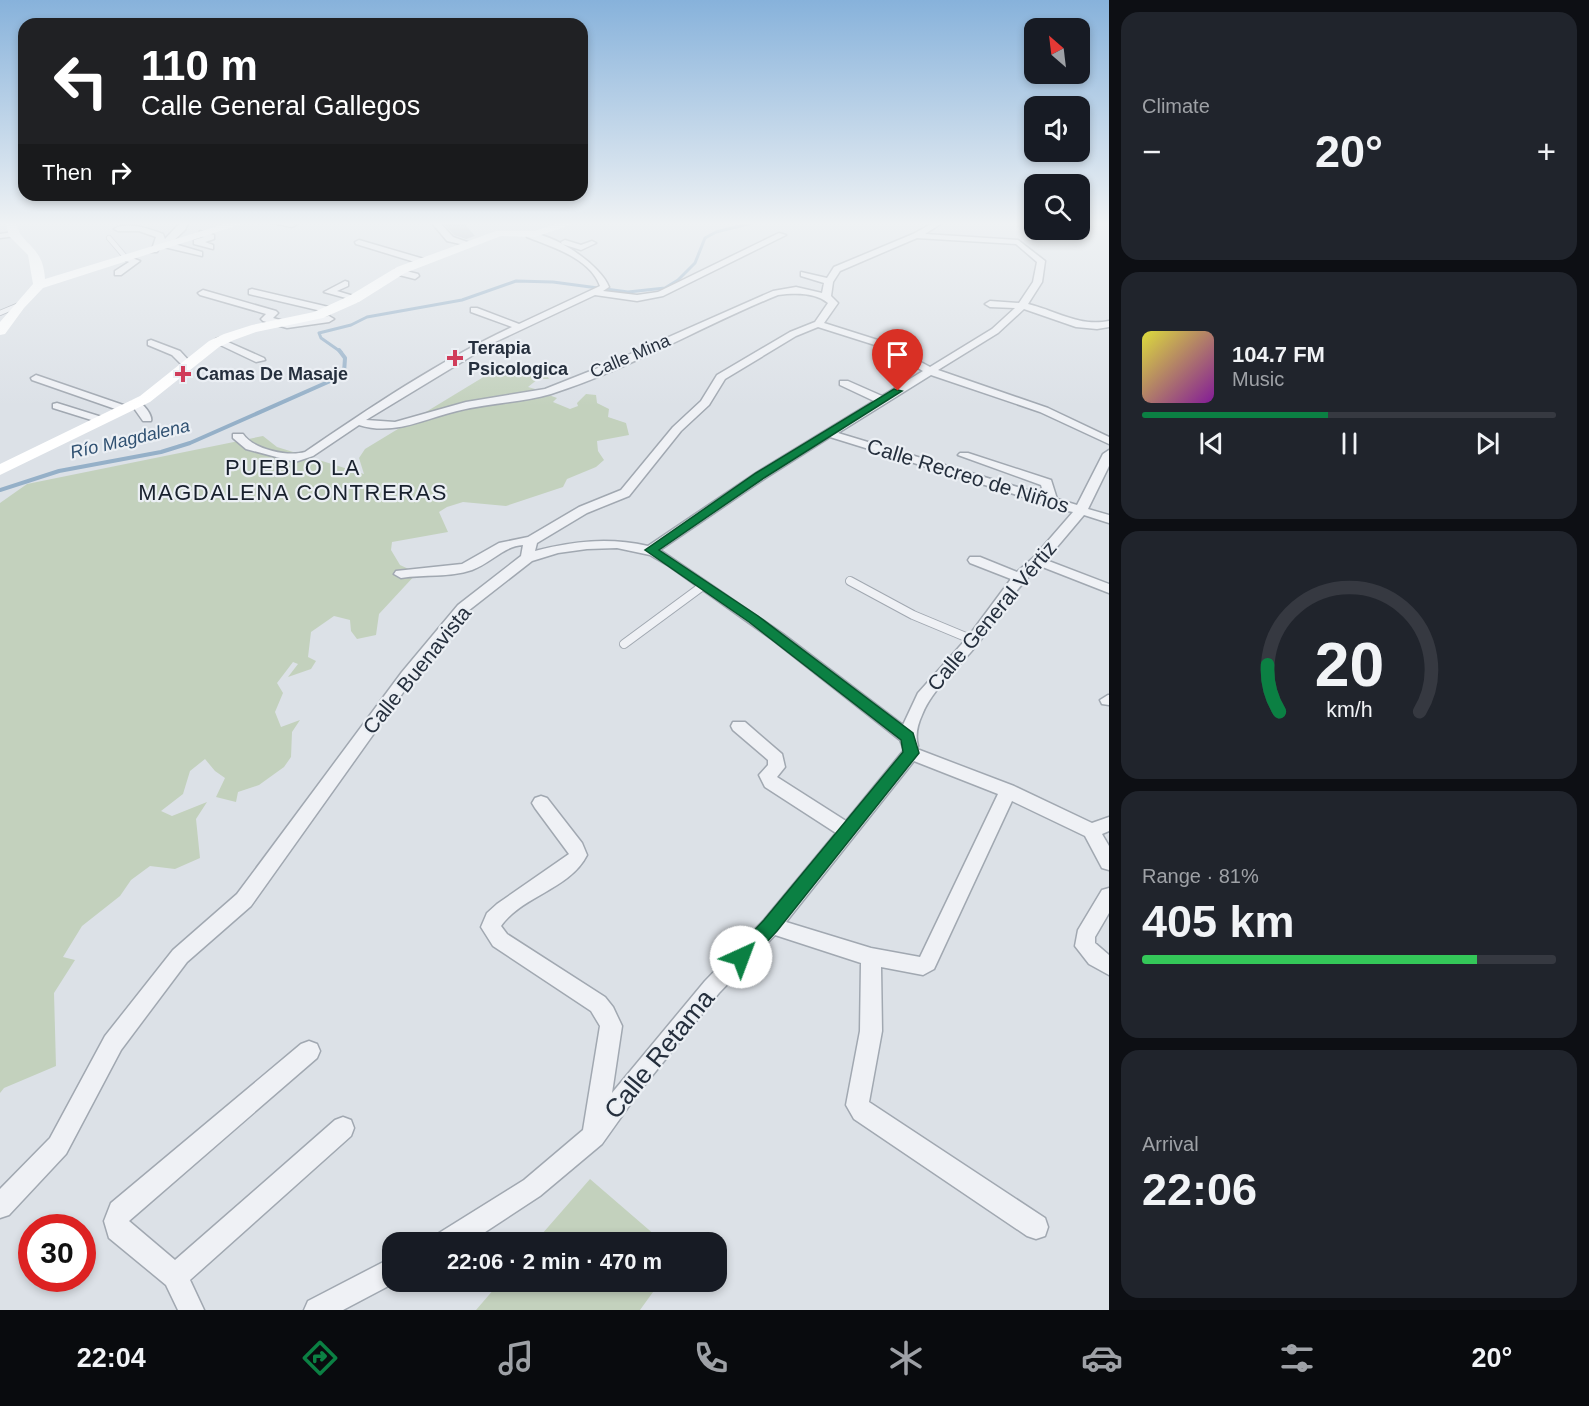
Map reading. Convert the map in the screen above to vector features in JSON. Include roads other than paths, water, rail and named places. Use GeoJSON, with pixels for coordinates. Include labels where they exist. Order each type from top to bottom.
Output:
{"type":"FeatureCollection","features":[{"type":"Feature","properties":{"kind":"street"},"geometry":{"type":"LineString","coordinates":[[0,331],[16,305],[42,284]]}},
{"type":"Feature","properties":{"kind":"street"},"geometry":{"type":"LineString","coordinates":[[345,284],[329,292],[354,299]]}},
{"type":"Feature","properties":{"kind":"street"},"geometry":{"type":"LineString","coordinates":[[0,470],[153,394],[187,364],[219,341],[252,329],[329,315],[378,284]]}},
{"type":"Feature","properties":{"kind":"street"},"geometry":{"type":"LineString","coordinates":[[599,291],[601,284]]}},
{"type":"Feature","properties":{"kind":"street"},"geometry":{"type":"LineString","coordinates":[[239,436],[237,436],[250,447],[295,458],[309,454],[360,422],[371,412],[490,341],[556,307],[599,291],[637,298],[660,294],[680,284]]}},
{"type":"Feature","properties":{"kind":"street"},"geometry":{"type":"LineString","coordinates":[[401,574],[427,569],[460,569],[478,562],[510,541],[531,541],[583,510],[624,493],[677,429],[705,403],[721,377],[793,334],[818,324],[833,303],[826,297],[829,284]]}},
{"type":"Feature","properties":{"kind":"street"},"geometry":{"type":"LineString","coordinates":[[651,550],[828,433],[995,331],[1024,306],[1035,284]]}},
{"type":"Feature","properties":{"kind":"street","name":"Calle Mina"},"geometry":{"type":"LineString","coordinates":[[360,422],[386,425],[417,420],[454,408],[547,391],[776,292],[796,290],[826,297]]}},
{"type":"Feature","properties":{"kind":"street"},"geometry":{"type":"LineString","coordinates":[[252,292],[329,315]]}},
{"type":"Feature","properties":{"kind":"street"},"geometry":{"type":"LineString","coordinates":[[203,293],[273,313],[266,319],[282,324]]}},
{"type":"Feature","properties":{"kind":"street"},"geometry":{"type":"LineString","coordinates":[[990,304],[1024,306],[1062,318],[1078,327],[1094,328],[1109,324]]}},
{"type":"Feature","properties":{"kind":"street"},"geometry":{"type":"LineString","coordinates":[[474,310],[520,327]]}},
{"type":"Feature","properties":{"kind":"street"},"geometry":{"type":"LineString","coordinates":[[818,324],[881,344],[930,371],[1044,410],[1109,441]]}},
{"type":"Feature","properties":{"kind":"street"},"geometry":{"type":"LineString","coordinates":[[219,341],[260,360]]}},
{"type":"Feature","properties":{"kind":"street"},"geometry":{"type":"LineString","coordinates":[[151,343],[176,352],[187,364]]}},
{"type":"Feature","properties":{"kind":"street"},"geometry":{"type":"LineString","coordinates":[[36,378],[130,406],[147,419]]}},
{"type":"Feature","properties":{"kind":"street"},"geometry":{"type":"LineString","coordinates":[[844,383],[881,400]]}},
{"type":"Feature","properties":{"kind":"street"},"geometry":{"type":"LineString","coordinates":[[57,406],[101,420]]}},
{"type":"Feature","properties":{"kind":"street","name":"Calle Recreo de Niños"},"geometry":{"type":"LineString","coordinates":[[828,433],[1052,504],[1109,519]]}},
{"type":"Feature","properties":{"kind":"street","name":"Calle General Vértiz"},"geometry":{"type":"LineString","coordinates":[[909,745],[914,714],[924,698],[973,640],[1019,577],[1038,561],[1080,512],[1109,454]]}},
{"type":"Feature","properties":{"kind":"street"},"geometry":{"type":"LineString","coordinates":[[964,455],[1047,483],[1052,504]]}},
{"type":"Feature","properties":{"kind":"street"},"geometry":{"type":"LineString","coordinates":[[527,558],[531,541]]}},
{"type":"Feature","properties":{"kind":"street"},"geometry":{"type":"LineString","coordinates":[[527,558],[559,548],[591,543],[620,544],[651,550],[810,661],[909,745],[1091,831],[1109,863]]}},
{"type":"Feature","properties":{"kind":"street","name":"Calle Buenavista"},"geometry":{"type":"LineString","coordinates":[[0,1206],[58,1146],[113,1042],[180,956],[244,900],[407,676],[463,608],[527,558]]}},
{"type":"Feature","properties":{"kind":"street"},"geometry":{"type":"LineString","coordinates":[[975,560],[1019,577]]}},
{"type":"Feature","properties":{"kind":"street"},"geometry":{"type":"LineString","coordinates":[[1038,561],[1109,589]]}},
{"type":"Feature","properties":{"kind":"street"},"geometry":{"type":"LineString","coordinates":[[739,726],[776,758],[777,767],[767,774],[771,782],[847,831]]}},
{"type":"Feature","properties":{"kind":"street","name":"Calle Retama"},"geometry":{"type":"LineString","coordinates":[[464,1232],[532,1188],[594,1136],[631,1084],[698,1005],[771,926],[847,831],[909,745]]}},
{"type":"Feature","properties":{"kind":"street"},"geometry":{"type":"LineString","coordinates":[[771,926],[871,957],[922,966],[927,963],[1008,791]]}},
{"type":"Feature","properties":{"kind":"street"},"geometry":{"type":"LineString","coordinates":[[541,803],[576,848],[578,855],[573,863],[504,910],[494,919],[491,927],[500,939],[598,1004],[606,1014],[611,1026],[594,1136]]}},
{"type":"Feature","properties":{"kind":"street"},"geometry":{"type":"LineString","coordinates":[[1091,831],[1109,824]]}},
{"type":"Feature","properties":{"kind":"street"},"geometry":{"type":"LineString","coordinates":[[1109,896],[1085,936],[1085,946],[1096,958],[1109,966]]}},
{"type":"Feature","properties":{"kind":"street"},"geometry":{"type":"LineString","coordinates":[[871,957],[871,1031],[857,1105],[862,1111],[1036,1227]]}},
{"type":"Feature","properties":{"kind":"street"},"geometry":{"type":"LineString","coordinates":[[190,1310],[175,1276],[118,1229],[116,1221],[120,1212],[309,1051]]}},
{"type":"Feature","properties":{"kind":"street"},"geometry":{"type":"LineString","coordinates":[[175,1276],[343,1128]]}},
{"type":"Feature","properties":{"kind":"street"},"geometry":{"type":"LineString","coordinates":[[316,1310],[382,1276]]}},
{"type":"Feature","properties":{"kind":"lane"},"geometry":{"type":"LineString","coordinates":[[0,308],[16,305]]}},
{"type":"Feature","properties":{"kind":"lane"},"geometry":{"type":"LineString","coordinates":[[0,313],[16,305]]}},
{"type":"Feature","properties":{"kind":"lane"},"geometry":{"type":"LineString","coordinates":[[850,581],[913,615],[973,640]]}},
{"type":"Feature","properties":{"kind":"lane"},"geometry":{"type":"LineString","coordinates":[[624,645],[704,585]]}},
{"type":"Feature","properties":{"kind":"waterway","name":"Río Magdalena"},"geometry":{"type":"LineString","coordinates":[[340,351],[321,338],[319,333],[351,325],[367,317],[462,300],[507,284]]}},
{"type":"Feature","properties":{"kind":"waterway","name":"Río Magdalena"},"geometry":{"type":"LineString","coordinates":[[569,284],[628,292],[665,288],[671,284]]}},
{"type":"Feature","properties":{"kind":"waterway","name":"Río Magdalena"},"geometry":{"type":"LineString","coordinates":[[0,490],[59,471],[161,452],[190,443],[337,378],[344,373],[345,358],[340,351]]}},
{"type":"Feature","properties":{"kind":"place","name":"Terapia Psicologica"},"geometry":{"type":"Point","coordinates":[455,358]}},
{"type":"Feature","properties":{"kind":"place","name":"Camas De Masaje"},"geometry":{"type":"Point","coordinates":[183,374]}},
{"type":"Feature","properties":{"kind":"district","name":"PUEBLO LA MAGDALENA CONTRERAS"},"geometry":{"type":"Point","coordinates":[293,480]}}]}
